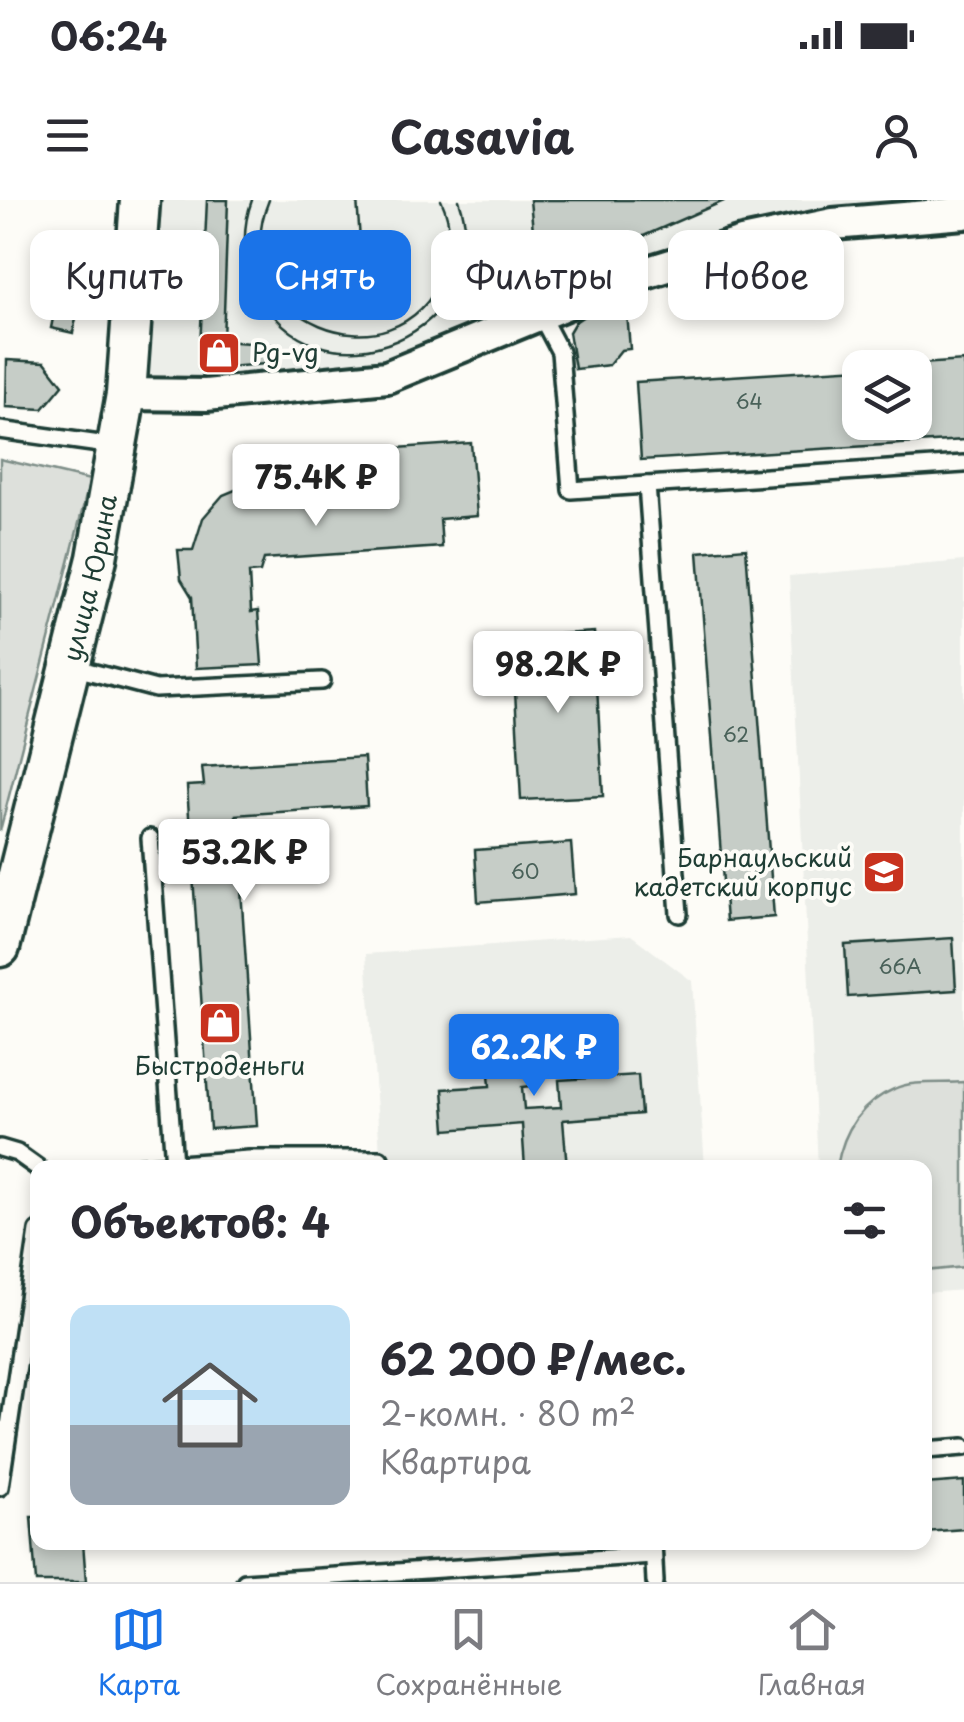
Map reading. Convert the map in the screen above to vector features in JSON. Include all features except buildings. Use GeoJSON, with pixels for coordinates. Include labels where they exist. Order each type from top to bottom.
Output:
{"type":"FeatureCollection","features":[{"type":"Feature","properties":{"kind":"street","name":"улица Юрина"},"geometry":{"type":"LineString","coordinates":[[0,947],[98,558],[126,394],[140,200]]}},
{"type":"Feature","properties":{"kind":"street"},"geometry":{"type":"LineString","coordinates":[[648,272],[742,243],[833,224],[964,213]]}},
{"type":"Feature","properties":{"kind":"street"},"geometry":{"type":"LineString","coordinates":[[126,394],[195,396],[387,377],[525,320]]}},
{"type":"Feature","properties":{"kind":"lane"},"geometry":{"type":"LineString","coordinates":[[543,320],[560,352],[571,490],[964,464]]}},
{"type":"Feature","properties":{"kind":"lane"},"geometry":{"type":"LineString","coordinates":[[0,430],[118,446]]}},
{"type":"Feature","properties":{"kind":"lane"},"geometry":{"type":"LineString","coordinates":[[647,485],[679,914]]}},
{"type":"Feature","properties":{"kind":"lane"},"geometry":{"type":"LineString","coordinates":[[72,667],[156,688],[322,682]]}},
{"type":"Feature","properties":{"kind":"lane"},"geometry":{"type":"LineString","coordinates":[[150,838],[174,1160]]}},
{"type":"Feature","properties":{"kind":"lane"},"geometry":{"type":"LineString","coordinates":[[0,1148],[30,1162]]}},
{"type":"Feature","properties":{"kind":"lane"},"geometry":{"type":"LineString","coordinates":[[233,1160],[380,1159]]}},
{"type":"Feature","properties":{"kind":"lane"},"geometry":{"type":"LineString","coordinates":[[0,1487],[30,1285]]}},
{"type":"Feature","properties":{"kind":"lane"},"geometry":{"type":"LineString","coordinates":[[932,1449],[964,1447]]}},
{"type":"Feature","properties":{"kind":"lane"},"geometry":{"type":"LineString","coordinates":[[245,1582],[629,1550]]}},
{"type":"Feature","properties":{"kind":"lane"},"geometry":{"type":"LineString","coordinates":[[653,1550],[655,1582]]}},
{"type":"Feature","properties":{"kind":"shaded area"},"geometry":{"type":"Polygon","coordinates":[[[156,200],[935,200],[771,230],[668,230],[668,249],[648,253],[648,230],[431,230],[431,320],[496,320],[388,372],[146,381],[149,320],[219,320],[219,230],[154,230],[156,200]]]}},
{"type":"Feature","properties":{"kind":"shaded area"},"geometry":{"type":"Polygon","coordinates":[[[0,459],[90,480],[0,831],[0,459]]]}},
{"type":"Feature","properties":{"kind":"shaded area","name":"Барнаульский кадетский корпус"},"geometry":{"type":"Polygon","coordinates":[[[964,561],[964,1290],[932,1292],[932,1160],[818,1160],[789,576],[964,561]]]}},
{"type":"Feature","properties":{"kind":"shaded area"},"geometry":{"type":"Polygon","coordinates":[[[631,935],[692,981],[705,1160],[381,1160],[366,954],[631,935]]]}},
{"type":"Feature","properties":{"kind":"shaded area"},"geometry":{"type":"Polygon","coordinates":[[[964,1082],[964,1267],[932,1270],[932,1160],[839,1160],[848,1131],[862,1111],[882,1095],[910,1084],[964,1082]]]}},
{"type":"Feature","properties":{"kind":"tram line"},"geometry":{"type":"LineString","coordinates":[[252,200],[245,245],[257,289],[284,326],[319,346],[358,350],[397,340],[430,319],[455,287],[466,247],[459,200]]}},
{"type":"Feature","properties":{"kind":"tram line"},"geometry":{"type":"LineString","coordinates":[[269,200],[260,242],[269,278],[290,306],[320,325],[354,333],[389,329],[420,310],[443,275],[450,237],[441,200]]}},
{"type":"Feature","properties":{"kind":"tram line"},"geometry":{"type":"LineString","coordinates":[[357,200],[359,230]]}},
{"type":"Feature","properties":{"kind":"place","name":"Pg-vg"},"geometry":{"type":"Point","coordinates":[219,353]}},
{"type":"Feature","properties":{"kind":"place","name":"Барнаульский кадетский корпус"},"geometry":{"type":"Point","coordinates":[884,872]}},
{"type":"Feature","properties":{"kind":"place","name":"Быстроденьги"},"geometry":{"type":"Point","coordinates":[220,1023]}}]}
